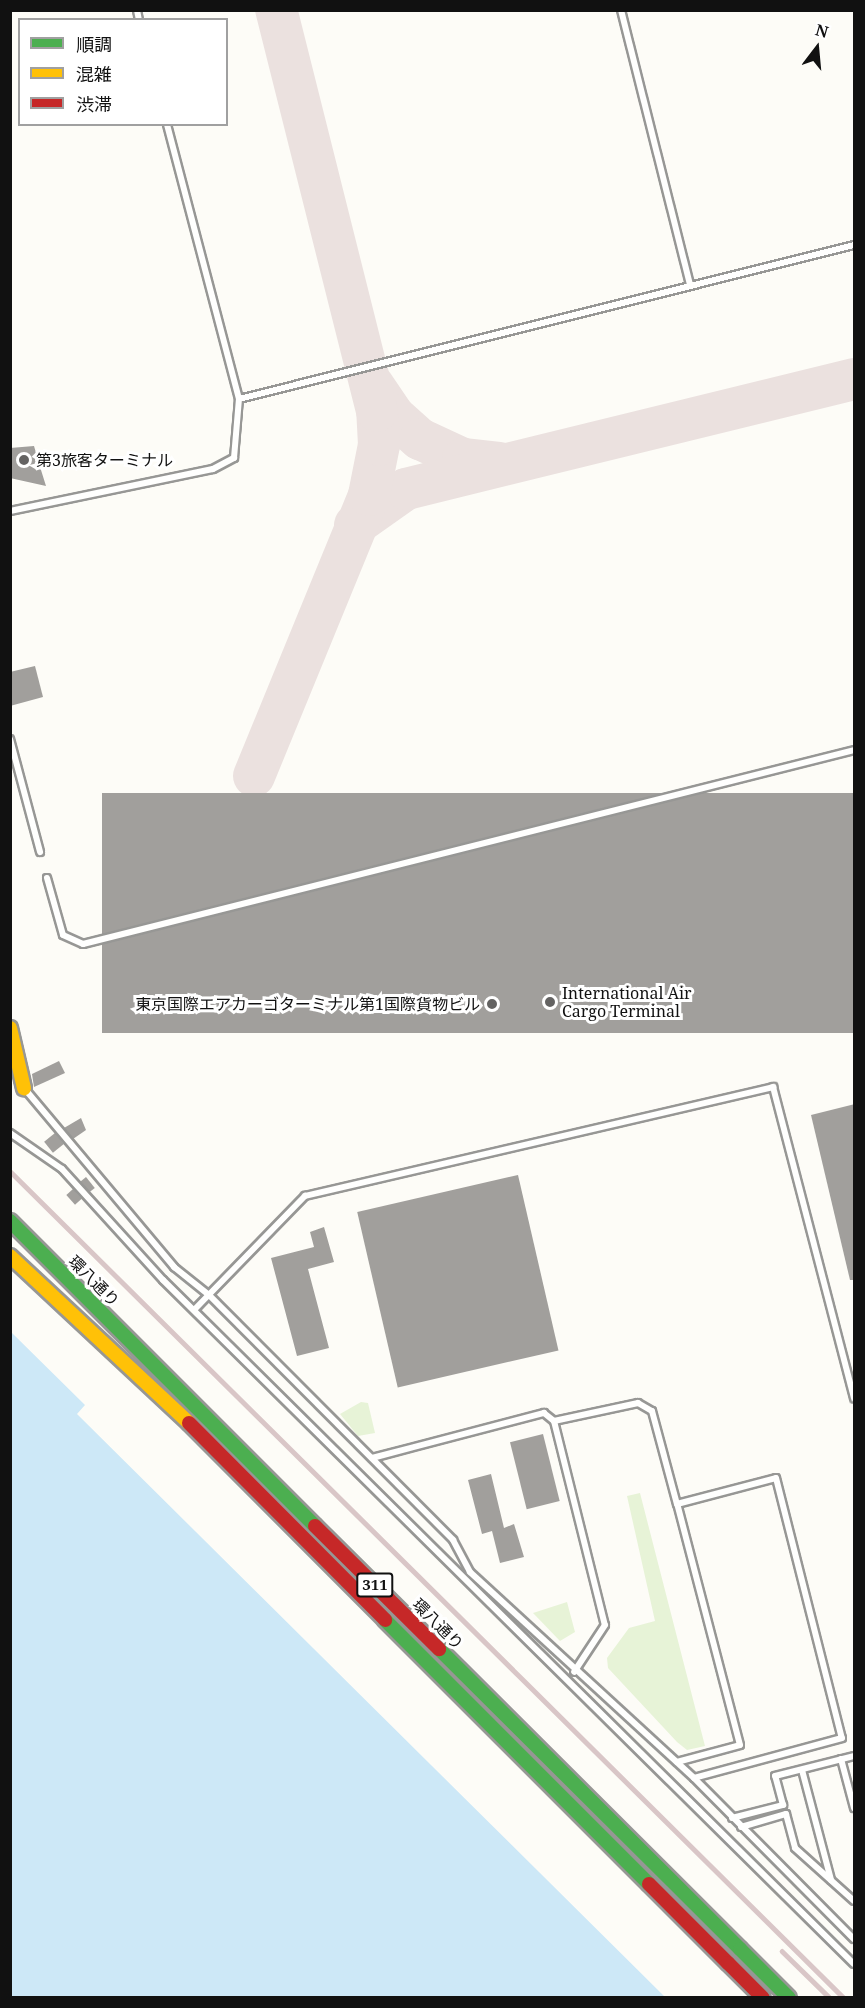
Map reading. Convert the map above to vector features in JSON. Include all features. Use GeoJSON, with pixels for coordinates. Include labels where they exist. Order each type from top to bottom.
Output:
{"type":"FeatureCollection","features":[{"type":"Feature","properties":{"kind":"main road"},"geometry":{"type":"LineString","coordinates":[[10,1028],[24,1088]]}},
{"type":"Feature","properties":{"kind":"main road","name":"環八通り"},"geometry":{"type":"LineString","coordinates":[[10,1221],[789,1998]]}},
{"type":"Feature","properties":{"kind":"main road","name":"環八通り"},"geometry":{"type":"LineString","coordinates":[[10,1256],[151,1385],[763,1998]]}},
{"type":"Feature","properties":{"kind":"lane"},"geometry":{"type":"LineString","coordinates":[[621,10],[690,285]]}},
{"type":"Feature","properties":{"kind":"lane"},"geometry":{"type":"LineString","coordinates":[[10,511],[213,469],[234,458],[239,399],[168,126]]}},
{"type":"Feature","properties":{"kind":"lane"},"geometry":{"type":"LineString","coordinates":[[239,399],[855,244]]}},
{"type":"Feature","properties":{"kind":"lane"},"geometry":{"type":"LineString","coordinates":[[10,740],[40,852]]}},
{"type":"Feature","properties":{"kind":"lane"},"geometry":{"type":"LineString","coordinates":[[47,878],[63,935],[83,944],[855,750]]}},
{"type":"Feature","properties":{"kind":"lane"},"geometry":{"type":"LineString","coordinates":[[195,1309],[305,1196],[773,1087],[855,1399]]}},
{"type":"Feature","properties":{"kind":"lane"},"geometry":{"type":"LineString","coordinates":[[24,1088],[174,1267],[209,1295],[453,1540],[470,1572],[574,1672],[694,1778],[855,1939]]}},
{"type":"Feature","properties":{"kind":"lane"},"geometry":{"type":"LineString","coordinates":[[10,1133],[62,1169],[195,1309],[855,1964]]}},
{"type":"Feature","properties":{"kind":"lane"},"geometry":{"type":"LineString","coordinates":[[554,1421],[638,1403],[652,1411],[740,1745],[677,1762]]}},
{"type":"Feature","properties":{"kind":"lane"},"geometry":{"type":"LineString","coordinates":[[372,1458],[544,1413],[554,1421],[605,1625],[574,1672]]}},
{"type":"Feature","properties":{"kind":"lane"},"geometry":{"type":"LineString","coordinates":[[677,1504],[776,1479],[842,1738],[694,1778]]}},
{"type":"Feature","properties":{"kind":"lane"},"geometry":{"type":"LineString","coordinates":[[732,1818],[783,1805],[775,1776],[855,1756]]}},
{"type":"Feature","properties":{"kind":"lane"},"geometry":{"type":"LineString","coordinates":[[841,1760],[855,1808]]}},
{"type":"Feature","properties":{"kind":"lane"},"geometry":{"type":"LineString","coordinates":[[802,1770],[832,1880]]}},
{"type":"Feature","properties":{"kind":"lane"},"geometry":{"type":"LineString","coordinates":[[741,1827],[786,1815],[795,1848],[855,1901]]}},
{"type":"Feature","properties":{"kind":"green space"},"geometry":{"type":"Polygon","coordinates":[[[361,1402],[368,1403],[375,1433],[358,1436],[340,1414],[361,1402]]]}},
{"type":"Feature","properties":{"kind":"green space"},"geometry":{"type":"Polygon","coordinates":[[[640,1493],[705,1746],[687,1750],[608,1668],[607,1658],[629,1628],[655,1621],[627,1496],[640,1493]]]}},
{"type":"Feature","properties":{"kind":"green space"},"geometry":{"type":"Polygon","coordinates":[[[567,1602],[575,1632],[560,1641],[533,1613],[567,1602]]]}},
{"type":"Feature","properties":{"kind":"water"},"geometry":{"type":"Polygon","coordinates":[[[11,1332],[85,1405],[77,1414],[665,1997],[11,1997],[11,1332]]]}},
{"type":"Feature","properties":{"kind":"building","name":"第3旅客ターミナル"},"geometry":{"type":"Polygon","coordinates":[[[34,446],[46,486],[10,478],[10,448],[34,446]]]}},
{"type":"Feature","properties":{"kind":"building"},"geometry":{"type":"Polygon","coordinates":[[[35,666],[43,697],[10,706],[10,672],[35,666]]]}},
{"type":"Feature","properties":{"kind":"building","name":"東京国際エアカーゴターミナル第1国際貨物ビル"},"geometry":{"type":"Polygon","coordinates":[[[102,793],[854,793],[854,1033],[102,1033],[102,793]]]}},
{"type":"Feature","properties":{"kind":"building"},"geometry":{"type":"Polygon","coordinates":[[[59,1061],[65,1073],[34,1087],[32,1074],[59,1061]]]}},
{"type":"Feature","properties":{"kind":"building"},"geometry":{"type":"Polygon","coordinates":[[[855,1104],[855,1280],[850,1280],[811,1115],[855,1104]]]}},
{"type":"Feature","properties":{"kind":"building"},"geometry":{"type":"Polygon","coordinates":[[[81,1118],[86,1130],[73,1139],[64,1128],[81,1118]]]}},
{"type":"Feature","properties":{"kind":"building"},"geometry":{"type":"Polygon","coordinates":[[[55,1133],[64,1144],[53,1153],[44,1142],[55,1133]]]}},
{"type":"Feature","properties":{"kind":"building"},"geometry":{"type":"Polygon","coordinates":[[[518,1175],[558,1350],[398,1388],[357,1212],[518,1175]]]}},
{"type":"Feature","properties":{"kind":"building"},"geometry":{"type":"Polygon","coordinates":[[[86,1177],[95,1188],[89,1192],[81,1181],[86,1177]]]}},
{"type":"Feature","properties":{"kind":"building"},"geometry":{"type":"Polygon","coordinates":[[[73,1189],[82,1199],[75,1205],[66,1195],[73,1189]]]}},
{"type":"Feature","properties":{"kind":"building"},"geometry":{"type":"Polygon","coordinates":[[[324,1227],[334,1262],[308,1269],[329,1348],[297,1356],[271,1258],[314,1247],[310,1232],[324,1227]]]}},
{"type":"Feature","properties":{"kind":"building"},"geometry":{"type":"Polygon","coordinates":[[[543,1434],[560,1501],[527,1509],[510,1442],[543,1434]]]}},
{"type":"Feature","properties":{"kind":"building"},"geometry":{"type":"Polygon","coordinates":[[[491,1474],[504,1528],[514,1524],[524,1557],[500,1563],[492,1531],[482,1534],[468,1480],[491,1474]]]}},
{"type":"Feature","properties":{"kind":"taxiway"},"geometry":{"type":"LineString","coordinates":[[254,776],[369,495],[379,445],[377,411],[276,10]]}},
{"type":"Feature","properties":{"kind":"taxiway"},"geometry":{"type":"LineString","coordinates":[[355,525],[406,489],[854,379]]}},
{"type":"Feature","properties":{"kind":"taxiway"},"geometry":{"type":"LineString","coordinates":[[373,385],[393,415],[420,439],[463,459],[499,463]]}},
{"type":"Feature","properties":{"kind":"railway"},"geometry":{"type":"LineString","coordinates":[[10,1171],[844,1998]]}},
{"type":"Feature","properties":{"kind":"railway"},"geometry":{"type":"LineString","coordinates":[[782,1951],[830,1998]]}},
{"type":"Feature","properties":{"kind":"traffic: fast"},"geometry":{"type":"LineString","coordinates":[[10,1221],[315,1526]]}},
{"type":"Feature","properties":{"kind":"traffic: fast"},"geometry":{"type":"LineString","coordinates":[[385,1620],[649,1884]]}},
{"type":"Feature","properties":{"kind":"traffic: fast"},"geometry":{"type":"LineString","coordinates":[[439,1649],[740,1949]]}},
{"type":"Feature","properties":{"kind":"traffic: fast"},"geometry":{"type":"LineString","coordinates":[[740,1949],[789,1998]]}},
{"type":"Feature","properties":{"kind":"traffic: slow"},"geometry":{"type":"LineString","coordinates":[[10,1028],[24,1088]]}},
{"type":"Feature","properties":{"kind":"traffic: slow"},"geometry":{"type":"LineString","coordinates":[[10,1256],[189,1423]]}},
{"type":"Feature","properties":{"kind":"traffic: jam"},"geometry":{"type":"LineString","coordinates":[[189,1423],[385,1620]]}},
{"type":"Feature","properties":{"kind":"traffic: jam"},"geometry":{"type":"LineString","coordinates":[[315,1526],[439,1649]]}},
{"type":"Feature","properties":{"kind":"traffic: jam"},"geometry":{"type":"LineString","coordinates":[[649,1884],[728,1963]]}},
{"type":"Feature","properties":{"kind":"traffic: jam"},"geometry":{"type":"LineString","coordinates":[[728,1963],[763,1998]]}},
{"type":"Feature","properties":{"kind":"place","name":"第3旅客ターミナル"},"geometry":{"type":"Point","coordinates":[24,460]}},
{"type":"Feature","properties":{"kind":"place","name":"International Air Cargo Terminal"},"geometry":{"type":"Point","coordinates":[550,1002]}},
{"type":"Feature","properties":{"kind":"place","name":"東京国際エアカーゴターミナル第1国際貨物ビル"},"geometry":{"type":"Point","coordinates":[492,1004]}}]}
